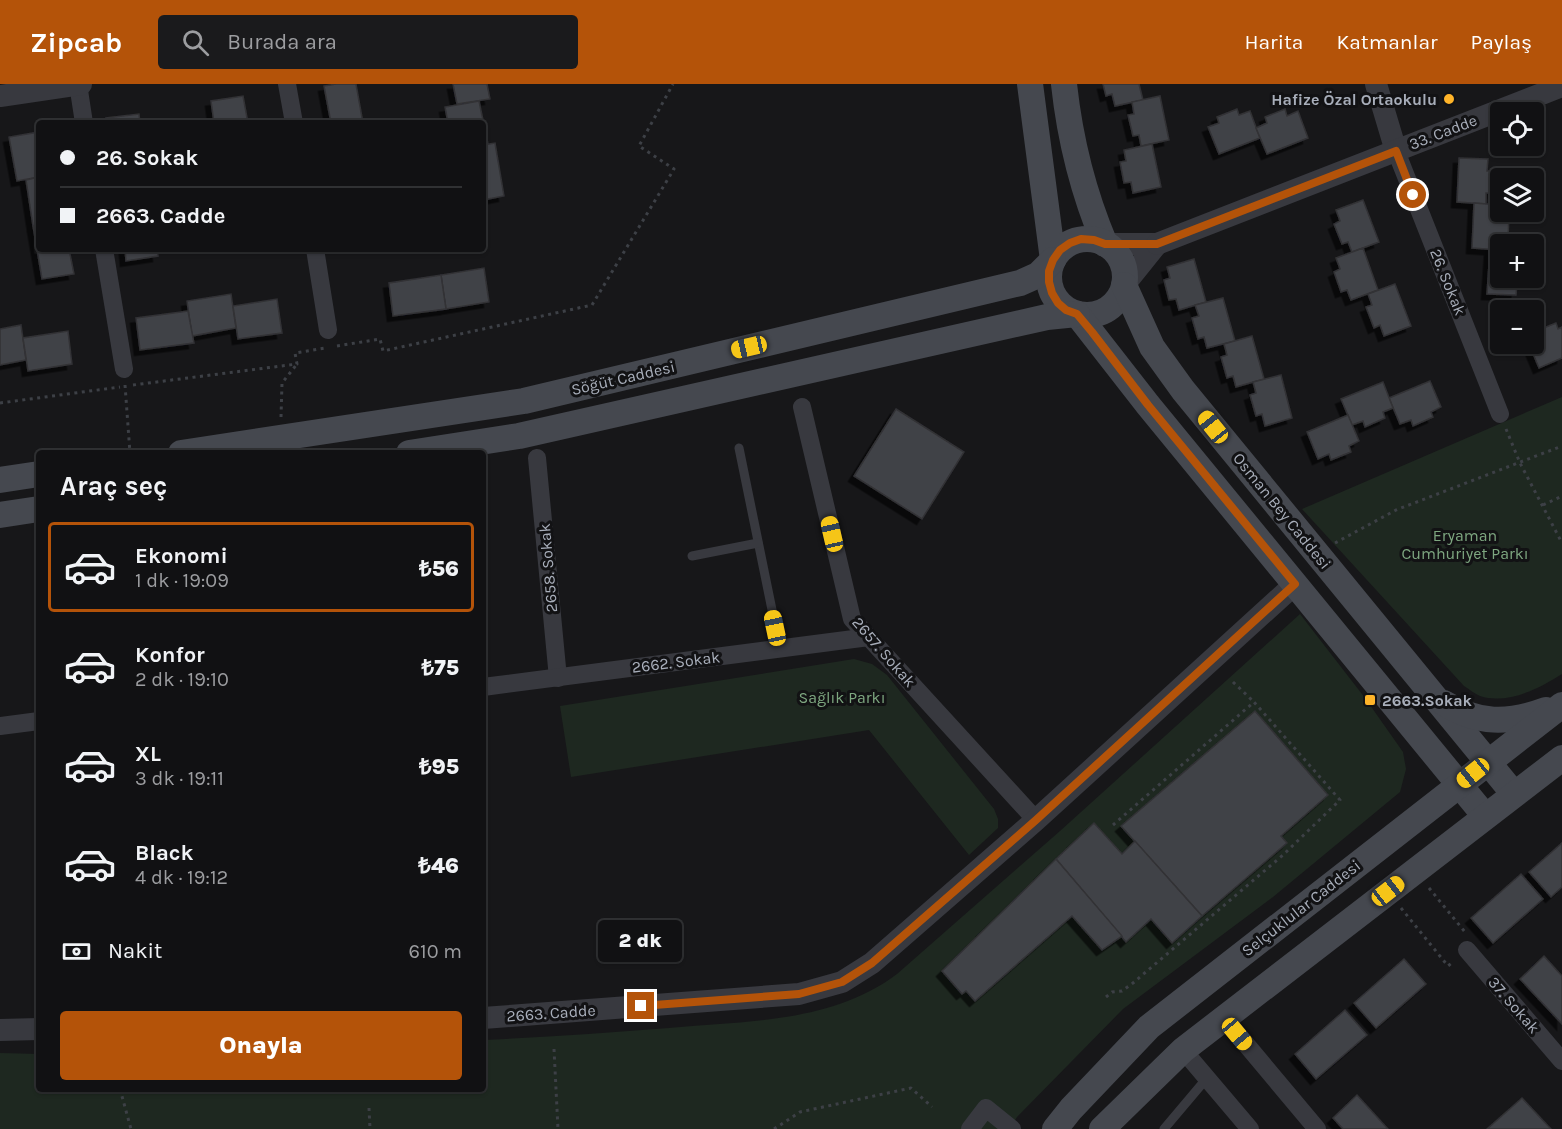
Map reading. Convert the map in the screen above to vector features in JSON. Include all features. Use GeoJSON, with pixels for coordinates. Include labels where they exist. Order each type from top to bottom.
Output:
{"type":"FeatureCollection","features":[{"type":"Feature","properties":{"kind":"main road"},"geometry":{"type":"LineString","coordinates":[[1030,84],[1053,260]]}},
{"type":"Feature","properties":{"kind":"main road"},"geometry":{"type":"LineString","coordinates":[[1064,84],[1068,120],[1078,166],[1091,211],[1105,244]]}},
{"type":"Feature","properties":{"kind":"main road"},"geometry":{"type":"LineString","coordinates":[[1081,239],[1105,244],[1121,261],[1124,285],[1120,295],[1107,310],[1097,314],[1077,314],[1066,310],[1058,303],[1049,282],[1049,271],[1053,260],[1060,250],[1081,239]]}},
{"type":"Feature","properties":{"kind":"main road","name":"Söğüt Caddesi"},"geometry":{"type":"LineString","coordinates":[[201,450],[524,401],[1020,283],[1038,275],[1053,260]]}},
{"type":"Feature","properties":{"kind":"main road","name":"Osman Bey Caddesi"},"geometry":{"type":"LineString","coordinates":[[1124,285],[1152,347],[1183,390],[1514,794]]}},
{"type":"Feature","properties":{"kind":"main road"},"geometry":{"type":"LineString","coordinates":[[1077,314],[1148,405],[1485,816]]}},
{"type":"Feature","properties":{"kind":"main road","name":"Söğüt Caddesi"},"geometry":{"type":"LineString","coordinates":[[428,450],[519,436],[1047,317],[1077,314]]}},
{"type":"Feature","properties":{"kind":"main road"},"geometry":{"type":"LineString","coordinates":[[0,480],[36,474]]}},
{"type":"Feature","properties":{"kind":"main road"},"geometry":{"type":"LineString","coordinates":[[0,515],[36,509]]}},
{"type":"Feature","properties":{"kind":"main road","name":"Osman Bey Caddesi"},"geometry":{"type":"LineString","coordinates":[[1436,698],[1467,715],[1491,720],[1532,715],[1562,704]]}},
{"type":"Feature","properties":{"kind":"main road","name":"Selçuklular Caddesi"},"geometry":{"type":"LineString","coordinates":[[1055,1129],[1149,1027],[1562,704]]}},
{"type":"Feature","properties":{"kind":"main road"},"geometry":{"type":"LineString","coordinates":[[1102,1129],[1183,1050],[1562,758]]}},
{"type":"Feature","properties":{"kind":"main road"},"geometry":{"type":"LineString","coordinates":[[1200,987],[1224,1018]]}},
{"type":"Feature","properties":{"kind":"street"},"geometry":{"type":"LineString","coordinates":[[0,96],[79,84],[84,120]]}},
{"type":"Feature","properties":{"kind":"street"},"geometry":{"type":"LineString","coordinates":[[287,84],[293,120]]}},
{"type":"Feature","properties":{"kind":"street"},"geometry":{"type":"LineString","coordinates":[[1376,84],[1396,151]]}},
{"type":"Feature","properties":{"kind":"street","name":"33. Cadde"},"geometry":{"type":"LineString","coordinates":[[1105,244],[1157,244],[1562,86]]}},
{"type":"Feature","properties":{"kind":"street","name":"26. Sokak"},"geometry":{"type":"LineString","coordinates":[[1396,151],[1500,414]]}},
{"type":"Feature","properties":{"kind":"street","name":"33. Cadde"},"geometry":{"type":"LineString","coordinates":[[1124,285],[1157,244]]}},
{"type":"Feature","properties":{"kind":"street"},"geometry":{"type":"LineString","coordinates":[[104,252],[124,378]]}},
{"type":"Feature","properties":{"kind":"street"},"geometry":{"type":"LineString","coordinates":[[315,252],[328,330]]}},
{"type":"Feature","properties":{"kind":"street","name":"2657. Sokak"},"geometry":{"type":"LineString","coordinates":[[802,407],[852,619],[1036,820]]}},
{"type":"Feature","properties":{"kind":"street","name":"2658. Sokak"},"geometry":{"type":"LineString","coordinates":[[537,458],[558,678]]}},
{"type":"Feature","properties":{"kind":"street","name":"2663. Cadde"},"geometry":{"type":"LineString","coordinates":[[486,1018],[799,994],[842,982],[872,963],[1036,820],[1295,584]]}},
{"type":"Feature","properties":{"kind":"street","name":"2662. Sokak"},"geometry":{"type":"LineString","coordinates":[[486,687],[869,638]]}},
{"type":"Feature","properties":{"kind":"street"},"geometry":{"type":"LineString","coordinates":[[0,726],[36,721]]}},
{"type":"Feature","properties":{"kind":"street","name":"37. Sokak"},"geometry":{"type":"LineString","coordinates":[[1467,950],[1562,1061]]}},
{"type":"Feature","properties":{"kind":"street"},"geometry":{"type":"LineString","coordinates":[[1224,1018],[1317,1129]]}},
{"type":"Feature","properties":{"kind":"street"},"geometry":{"type":"LineString","coordinates":[[0,1029],[36,1029]]}},
{"type":"Feature","properties":{"kind":"street"},"geometry":{"type":"LineString","coordinates":[[1183,1050],[1250,1129]]}},
{"type":"Feature","properties":{"kind":"street"},"geometry":{"type":"LineString","coordinates":[[970,1129],[986,1108],[1012,1129]]}},
{"type":"Feature","properties":{"kind":"lane"},"geometry":{"type":"LineString","coordinates":[[739,448],[780,649]]}},
{"type":"Feature","properties":{"kind":"lane"},"geometry":{"type":"LineString","coordinates":[[692,556],[758,543]]}},
{"type":"Feature","properties":{"kind":"lane"},"geometry":{"type":"LineString","coordinates":[[1164,1129],[1207,1078]]}},
{"type":"Feature","properties":{"kind":"path"},"geometry":{"type":"LineString","coordinates":[[281,438],[282,383],[297,364],[295,353],[380,339],[383,351],[592,305],[674,169],[639,146],[673,84]]}},
{"type":"Feature","properties":{"kind":"path"},"geometry":{"type":"LineString","coordinates":[[0,403],[124,378],[297,364]]}},
{"type":"Feature","properties":{"kind":"path"},"geometry":{"type":"LineString","coordinates":[[124,378],[130,450]]}},
{"type":"Feature","properties":{"kind":"path"},"geometry":{"type":"LineString","coordinates":[[1500,414],[1520,463],[1562,543]]}},
{"type":"Feature","properties":{"kind":"path"},"geometry":{"type":"LineString","coordinates":[[1320,557],[1341,539],[1396,510],[1562,446]]}},
{"type":"Feature","properties":{"kind":"path"},"geometry":{"type":"LineString","coordinates":[[1543,506],[1562,496]]}},
{"type":"Feature","properties":{"kind":"path"},"geometry":{"type":"LineString","coordinates":[[1106,997],[1112,992],[1122,991],[1181,943],[1283,855],[1340,800],[1254,702],[1233,682]]}},
{"type":"Feature","properties":{"kind":"path"},"geometry":{"type":"LineString","coordinates":[[1113,825],[1254,702]]}},
{"type":"Feature","properties":{"kind":"path"},"geometry":{"type":"LineString","coordinates":[[1388,891],[1448,966],[1474,943],[1415,870]]}},
{"type":"Feature","properties":{"kind":"path"},"geometry":{"type":"LineString","coordinates":[[554,1049],[558,1129]]}},
{"type":"Feature","properties":{"kind":"path"},"geometry":{"type":"LineString","coordinates":[[774,1129],[800,1112],[911,1088],[932,1107]]}},
{"type":"Feature","properties":{"kind":"path"},"geometry":{"type":"LineString","coordinates":[[121,1092],[131,1129]]}},
{"type":"Feature","properties":{"kind":"path"},"geometry":{"type":"LineString","coordinates":[[369,1108],[370,1129]]}},
{"type":"Feature","properties":{"kind":"green space","name":"Eryaman Cumhuriyet Parkı"},"geometry":{"type":"Polygon","coordinates":[[[1562,397],[1562,674],[1544,685],[1512,697],[1480,696],[1464,686],[1302,509],[1562,397]]]}},
{"type":"Feature","properties":{"kind":"green space"},"geometry":{"type":"Polygon","coordinates":[[[1300,614],[1365,698],[1403,752],[1406,769],[1400,792],[1273,897],[1123,1009],[1017,1117],[1010,1129],[0,1129],[0,1053],[36,1054],[36,1092],[486,1092],[486,1040],[758,1021],[817,1011],[872,990],[897,974],[1060,831],[1300,614]]]}},
{"type":"Feature","properties":{"kind":"green space","name":"Sağlık Parkı"},"geometry":{"type":"Polygon","coordinates":[[[854,659],[872,664],[887,675],[994,809],[998,819],[998,828],[969,855],[869,730],[571,777],[560,706],[854,659]]]}},
{"type":"Feature","properties":{"kind":"building"},"geometry":{"type":"Polygon","coordinates":[[[356,84],[362,120],[330,120],[324,86],[356,84]]]}},
{"type":"Feature","properties":{"kind":"building"},"geometry":{"type":"Polygon","coordinates":[[[453,84],[487,84],[490,99],[457,104],[453,84]]]}},
{"type":"Feature","properties":{"kind":"building"},"geometry":{"type":"Polygon","coordinates":[[[1103,84],[1139,84],[1143,100],[1115,106],[1112,94],[1106,96],[1103,84]]]}},
{"type":"Feature","properties":{"kind":"building"},"geometry":{"type":"Polygon","coordinates":[[[243,96],[247,120],[214,120],[211,101],[243,96]]]}},
{"type":"Feature","properties":{"kind":"building"},"geometry":{"type":"Polygon","coordinates":[[[1160,96],[1169,140],[1141,146],[1139,135],[1133,136],[1128,115],[1134,114],[1132,102],[1160,96]]]}},
{"type":"Feature","properties":{"kind":"building"},"geometry":{"type":"Polygon","coordinates":[[[479,101],[483,120],[447,120],[445,107],[479,101]]]}},
{"type":"Feature","properties":{"kind":"building"},"geometry":{"type":"Polygon","coordinates":[[[1237,109],[1239,115],[1250,111],[1260,138],[1219,154],[1208,127],[1219,123],[1217,117],[1237,109]]]}},
{"type":"Feature","properties":{"kind":"building"},"geometry":{"type":"Polygon","coordinates":[[[1285,109],[1287,116],[1298,111],[1308,138],[1267,154],[1256,128],[1267,123],[1265,117],[1285,109]]]}},
{"type":"Feature","properties":{"kind":"building"},"geometry":{"type":"Polygon","coordinates":[[[139,114],[140,120],[106,120],[106,118],[139,114]]]}},
{"type":"Feature","properties":{"kind":"building"},"geometry":{"type":"Polygon","coordinates":[[[36,132],[36,178],[17,181],[9,137],[36,132]]]}},
{"type":"Feature","properties":{"kind":"building"},"geometry":{"type":"Polygon","coordinates":[[[495,143],[504,196],[486,199],[486,144],[495,143]]]}},
{"type":"Feature","properties":{"kind":"building"},"geometry":{"type":"Polygon","coordinates":[[[1152,144],[1161,187],[1133,193],[1131,182],[1124,183],[1120,162],[1126,161],[1124,150],[1152,144]]]}},
{"type":"Feature","properties":{"kind":"building"},"geometry":{"type":"Polygon","coordinates":[[[1459,158],[1488,159],[1490,193],[1486,193],[1486,204],[1457,202],[1459,158]]]}},
{"type":"Feature","properties":{"kind":"building"},"geometry":{"type":"Polygon","coordinates":[[[36,178],[36,226],[33,226],[26,180],[36,178]]]}},
{"type":"Feature","properties":{"kind":"building"},"geometry":{"type":"Polygon","coordinates":[[[1363,200],[1379,242],[1352,252],[1348,242],[1342,244],[1334,224],[1340,221],[1336,210],[1363,200]]]}},
{"type":"Feature","properties":{"kind":"building"},"geometry":{"type":"Polygon","coordinates":[[[1474,203],[1490,204],[1490,222],[1509,222],[1508,234],[1490,234],[1490,249],[1472,248],[1474,203]]]}},
{"type":"Feature","properties":{"kind":"building"},"geometry":{"type":"Polygon","coordinates":[[[33,226],[36,226],[36,244],[33,226]]]}},
{"type":"Feature","properties":{"kind":"building"},"geometry":{"type":"Polygon","coordinates":[[[1363,248],[1378,290],[1351,300],[1347,290],[1341,292],[1334,272],[1340,269],[1336,258],[1363,248]]]}},
{"type":"Feature","properties":{"kind":"building"},"geometry":{"type":"Polygon","coordinates":[[[1490,249],[1490,288],[1517,288],[1516,295],[1487,294],[1490,249]]]}},
{"type":"Feature","properties":{"kind":"building"},"geometry":{"type":"Polygon","coordinates":[[[37,252],[70,252],[74,274],[42,279],[37,252]]]}},
{"type":"Feature","properties":{"kind":"building"},"geometry":{"type":"Polygon","coordinates":[[[125,252],[157,252],[158,256],[126,261],[125,252]]]}},
{"type":"Feature","properties":{"kind":"building"},"geometry":{"type":"Polygon","coordinates":[[[1194,259],[1206,302],[1179,310],[1176,299],[1169,300],[1164,280],[1170,278],[1167,267],[1194,259]]]}},
{"type":"Feature","properties":{"kind":"building"},"geometry":{"type":"Polygon","coordinates":[[[484,268],[489,302],[446,309],[441,275],[484,268]]]}},
{"type":"Feature","properties":{"kind":"building"},"geometry":{"type":"Polygon","coordinates":[[[441,275],[446,309],[393,316],[389,283],[441,275]]]}},
{"type":"Feature","properties":{"kind":"building"},"geometry":{"type":"Polygon","coordinates":[[[1395,284],[1411,326],[1384,336],[1380,325],[1374,328],[1366,307],[1372,305],[1368,294],[1395,284]]]}},
{"type":"Feature","properties":{"kind":"building"},"geometry":{"type":"Polygon","coordinates":[[[231,294],[236,328],[192,336],[187,301],[231,294]]]}},
{"type":"Feature","properties":{"kind":"building"},"geometry":{"type":"Polygon","coordinates":[[[1223,298],[1235,341],[1207,348],[1204,337],[1198,339],[1192,318],[1199,316],[1195,305],[1223,298]]]}},
{"type":"Feature","properties":{"kind":"building"},"geometry":{"type":"Polygon","coordinates":[[[277,299],[282,333],[238,339],[233,306],[277,299]]]}},
{"type":"Feature","properties":{"kind":"building"},"geometry":{"type":"Polygon","coordinates":[[[188,311],[194,343],[140,350],[136,318],[188,311]]]}},
{"type":"Feature","properties":{"kind":"building"},"geometry":{"type":"Polygon","coordinates":[[[1556,323],[1558,329],[1562,327],[1562,358],[1539,368],[1533,354],[1544,354],[1544,328],[1556,323]]]}},
{"type":"Feature","properties":{"kind":"building"},"geometry":{"type":"Polygon","coordinates":[[[21,325],[26,360],[0,365],[0,329],[21,325]]]}},
{"type":"Feature","properties":{"kind":"building"},"geometry":{"type":"Polygon","coordinates":[[[68,331],[72,364],[28,371],[23,338],[68,331]]]}},
{"type":"Feature","properties":{"kind":"building"},"geometry":{"type":"Polygon","coordinates":[[[1252,336],[1264,379],[1236,387],[1233,376],[1227,378],[1221,357],[1227,355],[1224,344],[1252,336]]]}},
{"type":"Feature","properties":{"kind":"building"},"geometry":{"type":"Polygon","coordinates":[[[1281,375],[1292,418],[1265,426],[1262,414],[1256,416],[1250,395],[1256,393],[1253,382],[1281,375]]]}},
{"type":"Feature","properties":{"kind":"building"},"geometry":{"type":"Polygon","coordinates":[[[1430,381],[1441,407],[1431,412],[1433,417],[1413,426],[1411,420],[1400,424],[1389,398],[1430,381]]]}},
{"type":"Feature","properties":{"kind":"building"},"geometry":{"type":"Polygon","coordinates":[[[1383,382],[1393,408],[1383,412],[1385,418],[1365,427],[1363,421],[1352,425],[1341,399],[1383,382]]]}},
{"type":"Feature","properties":{"kind":"building"},"geometry":{"type":"Polygon","coordinates":[[[896,409],[964,452],[922,519],[854,476],[896,409]]]}},
{"type":"Feature","properties":{"kind":"building"},"geometry":{"type":"Polygon","coordinates":[[[1348,415],[1359,441],[1349,446],[1351,452],[1331,460],[1329,454],[1318,459],[1307,432],[1348,415]]]}},
{"type":"Feature","properties":{"kind":"building"},"geometry":{"type":"Polygon","coordinates":[[[1255,711],[1328,795],[1281,836],[1287,843],[1202,916],[1121,826],[1255,711]]]}},
{"type":"Feature","properties":{"kind":"building"},"geometry":{"type":"Polygon","coordinates":[[[1094,823],[1122,854],[1135,841],[1202,916],[1172,943],[1151,919],[1126,942],[1056,859],[1094,823]]]}},
{"type":"Feature","properties":{"kind":"building"},"geometry":{"type":"Polygon","coordinates":[[[1562,843],[1562,887],[1551,897],[1529,872],[1562,843]]]}},
{"type":"Feature","properties":{"kind":"building"},"geometry":{"type":"Polygon","coordinates":[[[1056,859],[1122,936],[1102,950],[1072,916],[975,1001],[966,991],[962,994],[942,971],[1056,859]]]}},
{"type":"Feature","properties":{"kind":"building"},"geometry":{"type":"Polygon","coordinates":[[[1521,874],[1543,899],[1493,943],[1471,918],[1521,874]]]}},
{"type":"Feature","properties":{"kind":"building"},"geometry":{"type":"Polygon","coordinates":[[[1544,956],[1562,976],[1562,1024],[1520,979],[1544,956]]]}},
{"type":"Feature","properties":{"kind":"building"},"geometry":{"type":"Polygon","coordinates":[[[1404,959],[1426,984],[1376,1028],[1354,1003],[1404,959]]]}},
{"type":"Feature","properties":{"kind":"building"},"geometry":{"type":"Polygon","coordinates":[[[1345,1010],[1367,1035],[1316,1079],[1295,1054],[1345,1010]]]}},
{"type":"Feature","properties":{"kind":"building"},"geometry":{"type":"Polygon","coordinates":[[[1357,1095],[1388,1129],[1343,1129],[1333,1118],[1357,1095]]]}},
{"type":"Feature","properties":{"kind":"building"},"geometry":{"type":"Polygon","coordinates":[[[1522,1098],[1551,1129],[1487,1129],[1522,1098]]]}},
{"type":"Feature","properties":{"kind":"place","name":"Hafize Özal Ortaokulu"},"geometry":{"type":"Point","coordinates":[1449,99]}},
{"type":"Feature","properties":{"kind":"place","name":"2663.Sokak"},"geometry":{"type":"Point","coordinates":[1370,700]}},
{"type":"Feature","properties":{"kind":"route"},"geometry":{"type":"LineString","coordinates":[[641,1006],[799,994],[842,982],[872,963],[1036,820],[1295,584],[1148,405],[1077,314],[1066,310],[1058,303],[1052,293],[1049,271],[1060,250],[1081,239],[1105,244],[1157,244],[1396,151],[1413,195]]}}]}
